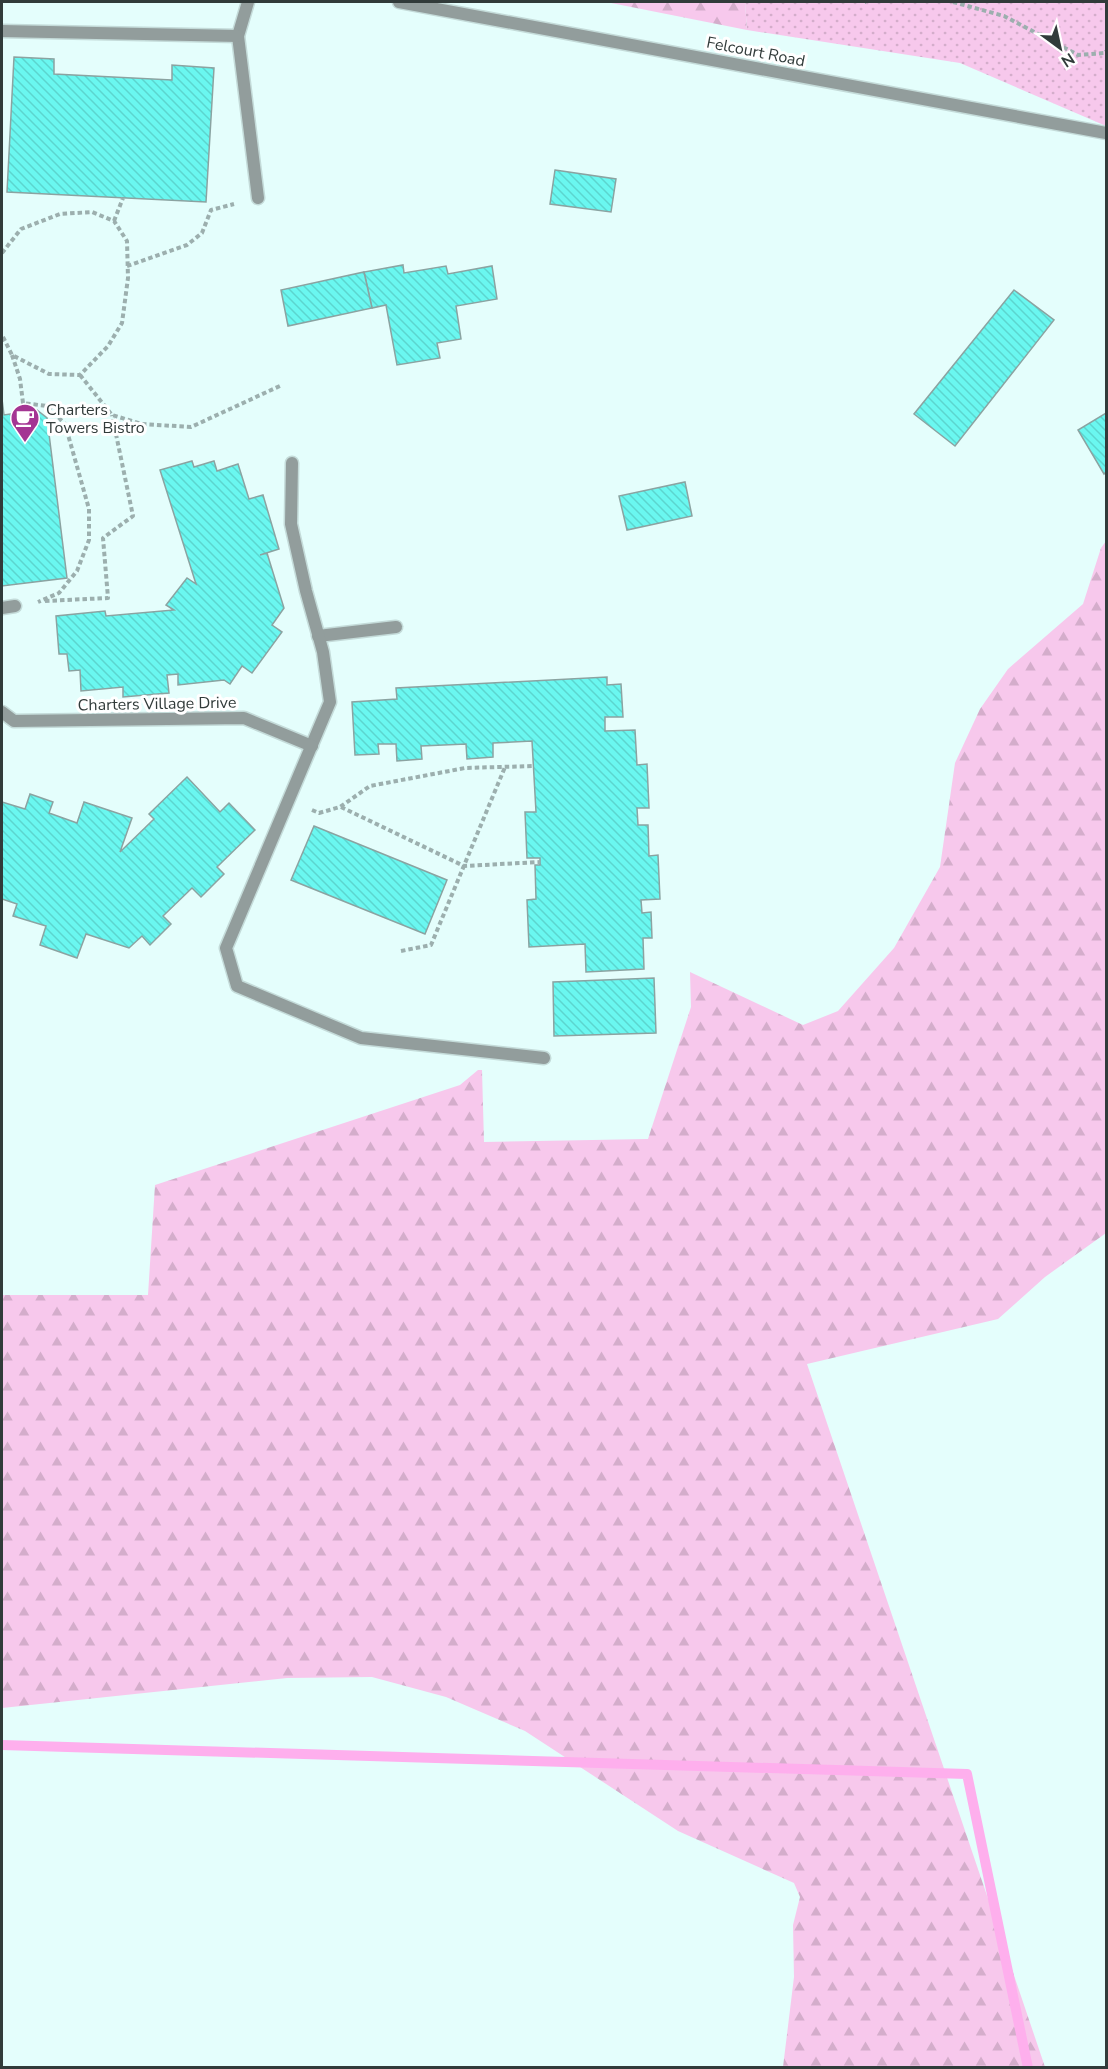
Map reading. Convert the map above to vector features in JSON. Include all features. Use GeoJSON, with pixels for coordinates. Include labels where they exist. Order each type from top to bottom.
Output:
{"type":"FeatureCollection","features":[{"type":"Feature","properties":{"kind":"street"},"geometry":{"type":"LineString","coordinates":[[248,2],[238,36],[258,198]]}},
{"type":"Feature","properties":{"kind":"street","name":"Felcourt Road"},"geometry":{"type":"LineString","coordinates":[[399,2],[1107,133]]}},
{"type":"Feature","properties":{"kind":"street"},"geometry":{"type":"LineString","coordinates":[[2,31],[238,36]]}},
{"type":"Feature","properties":{"kind":"street"},"geometry":{"type":"LineString","coordinates":[[292,463],[291,524],[323,652],[330,702],[226,948],[237,986],[361,1038],[543,1058]]}},
{"type":"Feature","properties":{"kind":"street"},"geometry":{"type":"LineString","coordinates":[[2,608],[15,606]]}},
{"type":"Feature","properties":{"kind":"street"},"geometry":{"type":"LineString","coordinates":[[318,636],[396,627]]}},
{"type":"Feature","properties":{"kind":"street","name":"Charters Village Drive"},"geometry":{"type":"LineString","coordinates":[[2,712],[14,722],[244,718],[312,746]]}},
{"type":"Feature","properties":{"kind":"path"},"geometry":{"type":"LineString","coordinates":[[953,2],[1004,16],[1078,55],[1107,51]]}},
{"type":"Feature","properties":{"kind":"path"},"geometry":{"type":"LineString","coordinates":[[114,221],[123,198]]}},
{"type":"Feature","properties":{"kind":"path"},"geometry":{"type":"LineString","coordinates":[[127,266],[187,244],[202,233],[211,210],[258,198]]}},
{"type":"Feature","properties":{"kind":"path"},"geometry":{"type":"LineString","coordinates":[[2,253],[21,229],[60,214],[92,212],[114,221],[127,241],[128,278],[122,323],[108,346],[80,375],[49,374],[12,355]]}},
{"type":"Feature","properties":{"kind":"path"},"geometry":{"type":"LineString","coordinates":[[2,335],[20,379],[23,403],[47,406],[64,424],[89,509],[89,540],[77,572],[59,593],[40,602]]}},
{"type":"Feature","properties":{"kind":"path"},"geometry":{"type":"LineString","coordinates":[[15,606],[40,602],[108,598],[103,538],[132,516],[112,415],[80,375]]}},
{"type":"Feature","properties":{"kind":"path"},"geometry":{"type":"LineString","coordinates":[[112,415],[142,424],[191,427],[282,385]]}},
{"type":"Feature","properties":{"kind":"path"},"geometry":{"type":"LineString","coordinates":[[289,801],[319,813],[340,807],[370,786],[465,768],[534,766]]}},
{"type":"Feature","properties":{"kind":"path"},"geometry":{"type":"LineString","coordinates":[[401,951],[431,945],[505,767]]}},
{"type":"Feature","properties":{"kind":"path"},"geometry":{"type":"LineString","coordinates":[[340,807],[464,866],[540,862]]}},
{"type":"Feature","properties":{"kind":"green space"},"geometry":{"type":"Polygon","coordinates":[[[606,2],[745,2],[747,30],[606,2]]]}},
{"type":"Feature","properties":{"kind":"green space"},"geometry":{"type":"Polygon","coordinates":[[[745,2],[1106,2],[1106,126],[960,63],[747,30],[745,2]]]}},
{"type":"Feature","properties":{"kind":"green space"},"geometry":{"type":"Polygon","coordinates":[[[1106,541],[1106,1233],[1045,1277],[998,1319],[807,1364],[1045,2067],[783,2067],[794,1977],[793,1925],[800,1897],[794,1883],[678,1831],[525,1731],[446,1697],[372,1677],[287,1678],[2,1708],[2,1295],[148,1295],[155,1185],[460,1085],[478,1070],[482,1070],[484,1142],[648,1139],[691,1007],[690,972],[803,1025],[838,1011],[894,948],[940,867],[955,763],[980,709],[1008,669],[1083,604],[1101,548],[1106,541]]]}},
{"type":"Feature","properties":{"kind":"building"},"geometry":{"type":"Polygon","coordinates":[[[14,57],[54,59],[54,74],[172,80],[172,65],[214,68],[206,202],[7,192],[14,57]]]}},
{"type":"Feature","properties":{"kind":"building"},"geometry":{"type":"Polygon","coordinates":[[[555,170],[616,179],[611,212],[550,204],[555,170]]]}},
{"type":"Feature","properties":{"kind":"building"},"geometry":{"type":"Polygon","coordinates":[[[403,265],[404,273],[446,266],[448,274],[492,266],[497,299],[456,306],[461,339],[437,343],[440,358],[397,365],[386,305],[372,308],[364,272],[403,265]]]}},
{"type":"Feature","properties":{"kind":"building"},"geometry":{"type":"Polygon","coordinates":[[[364,272],[372,308],[288,326],[281,290],[364,272]]]}},
{"type":"Feature","properties":{"kind":"building"},"geometry":{"type":"Polygon","coordinates":[[[1014,290],[1054,320],[955,446],[914,414],[1014,290]]]}},
{"type":"Feature","properties":{"kind":"building"},"geometry":{"type":"Polygon","coordinates":[[[2,399],[4,415],[37,410],[47,418],[67,578],[2,586],[2,399]]]}},
{"type":"Feature","properties":{"kind":"building"},"geometry":{"type":"Polygon","coordinates":[[[1106,413],[1106,472],[1104,474],[1078,430],[1106,413]]]}},
{"type":"Feature","properties":{"kind":"building"},"geometry":{"type":"Polygon","coordinates":[[[192,461],[194,467],[214,461],[217,471],[238,464],[249,499],[263,495],[279,549],[260,555],[267,553],[284,608],[272,625],[282,632],[252,673],[242,666],[230,684],[224,680],[178,685],[178,674],[167,675],[169,693],[123,697],[123,687],[81,691],[80,670],[69,671],[67,654],[59,654],[56,616],[105,611],[106,616],[174,610],[166,605],[187,578],[196,584],[160,470],[192,461]]]}},
{"type":"Feature","properties":{"kind":"building"},"geometry":{"type":"Polygon","coordinates":[[[685,482],[692,516],[627,530],[619,496],[685,482]]]}},
{"type":"Feature","properties":{"kind":"building"},"geometry":{"type":"Polygon","coordinates":[[[607,677],[607,685],[621,684],[623,717],[605,717],[605,731],[635,730],[637,765],[647,764],[649,808],[637,808],[638,825],[648,825],[649,856],[658,855],[660,899],[641,900],[642,913],[651,912],[652,938],[643,938],[644,969],[586,972],[585,944],[529,947],[527,900],[536,899],[535,865],[540,865],[540,858],[527,858],[525,812],[536,812],[532,741],[493,743],[493,757],[467,759],[466,744],[421,746],[422,759],[397,761],[396,744],[378,744],[379,754],[355,755],[352,702],[397,699],[396,688],[607,677]]]}},
{"type":"Feature","properties":{"kind":"building"},"geometry":{"type":"Polygon","coordinates":[[[187,777],[220,812],[229,803],[255,830],[217,867],[224,874],[201,897],[192,888],[163,916],[171,924],[150,945],[142,936],[129,948],[86,934],[77,958],[40,945],[46,926],[13,916],[17,904],[2,899],[2,802],[25,809],[30,794],[53,802],[49,813],[77,823],[84,802],[132,818],[120,852],[154,819],[149,814],[187,777]]]}},
{"type":"Feature","properties":{"kind":"building"},"geometry":{"type":"Polygon","coordinates":[[[314,826],[447,880],[425,934],[291,880],[314,826]]]}},
{"type":"Feature","properties":{"kind":"building"},"geometry":{"type":"Polygon","coordinates":[[[654,978],[656,1033],[554,1036],[553,982],[654,978]]]}},
{"type":"Feature","properties":{"kind":"waterway"},"geometry":{"type":"LineString","coordinates":[[2,1745],[967,1774],[1028,2068]]}},
{"type":"Feature","properties":{"kind":"place","name":"Charters Towers Bistro"},"geometry":{"type":"Point","coordinates":[25,444]}}]}
